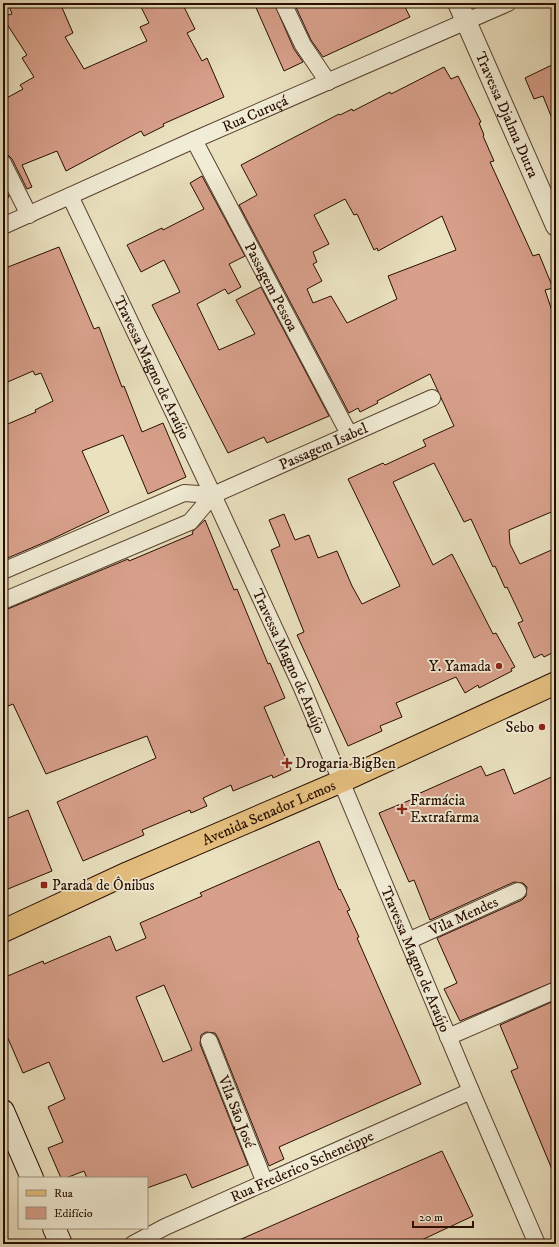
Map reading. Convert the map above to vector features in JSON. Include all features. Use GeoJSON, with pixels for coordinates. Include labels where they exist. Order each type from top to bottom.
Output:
{"type":"FeatureCollection","features":[{"type":"Feature","properties":{"kind":"main road","name":"Avenida Senador Lemos"},"geometry":{"type":"LineString","coordinates":[[3,931],[128,872],[342,781],[556,683]]}},
{"type":"Feature","properties":{"kind":"main road"},"geometry":{"type":"LineString","coordinates":[[3,1111],[32,1177]]}},
{"type":"Feature","properties":{"kind":"main road"},"geometry":{"type":"LineString","coordinates":[[54,1229],[61,1244]]}},
{"type":"Feature","properties":{"kind":"street"},"geometry":{"type":"LineString","coordinates":[[283,3],[303,45],[328,82]]}},
{"type":"Feature","properties":{"kind":"street","name":"Travessa Djalma Dutra"},"geometry":{"type":"LineString","coordinates":[[458,3],[556,226]]}},
{"type":"Feature","properties":{"kind":"street","name":"Rua Curuçá"},"geometry":{"type":"LineString","coordinates":[[3,226],[194,140],[508,3]]}},
{"type":"Feature","properties":{"kind":"street","name":"Passagem Pessoa"},"geometry":{"type":"LineString","coordinates":[[194,140],[349,434]]}},
{"type":"Feature","properties":{"kind":"street"},"geometry":{"type":"LineString","coordinates":[[3,163],[29,215]]}},
{"type":"Feature","properties":{"kind":"street","name":"Travessa Magno de Araújo"},"geometry":{"type":"LineString","coordinates":[[70,196],[213,495],[302,688],[448,1037],[537,1244]]}},
{"type":"Feature","properties":{"kind":"street","name":"Passagem Isabel"},"geometry":{"type":"LineString","coordinates":[[3,601],[190,522],[213,495],[432,398]]}},
{"type":"Feature","properties":{"kind":"street","name":"Passagem Isabel"},"geometry":{"type":"LineString","coordinates":[[3,571],[184,493],[213,495]]}},
{"type":"Feature","properties":{"kind":"street","name":"Vila Mendes"},"geometry":{"type":"LineString","coordinates":[[408,941],[518,890]]}},
{"type":"Feature","properties":{"kind":"street"},"geometry":{"type":"LineString","coordinates":[[448,1037],[556,990]]}},
{"type":"Feature","properties":{"kind":"street","name":"Vila São José"},"geometry":{"type":"LineString","coordinates":[[209,1041],[265,1184]]}},
{"type":"Feature","properties":{"kind":"street","name":"Rua Frederico Scheneippe"},"geometry":{"type":"LineString","coordinates":[[133,1244],[165,1227],[265,1184],[471,1091]]}},
{"type":"Feature","properties":{"kind":"building"},"geometry":{"type":"Polygon","coordinates":[[[8,3],[60,3],[73,33],[65,37],[84,69],[147,41],[140,27],[149,23],[139,3],[182,3],[195,29],[187,33],[202,61],[207,58],[224,97],[163,124],[164,126],[144,136],[141,131],[66,171],[57,151],[22,165],[32,187],[27,189],[12,159],[8,155],[3,154],[3,100],[23,89],[20,85],[34,77],[22,58],[27,55],[3,18],[3,16],[12,14],[8,3]]]}},
{"type":"Feature","properties":{"kind":"building"},"geometry":{"type":"Polygon","coordinates":[[[254,3],[274,3],[294,49],[303,62],[284,71],[254,3]]]}},
{"type":"Feature","properties":{"kind":"building"},"geometry":{"type":"Polygon","coordinates":[[[294,3],[403,3],[410,17],[323,57],[311,40],[294,3]]]}},
{"type":"Feature","properties":{"kind":"building"},"geometry":{"type":"Polygon","coordinates":[[[556,63],[555,126],[543,96],[534,99],[525,78],[556,63]]]}},
{"type":"Feature","properties":{"kind":"building"},"geometry":{"type":"Polygon","coordinates":[[[444,67],[451,79],[458,76],[481,122],[479,123],[484,135],[483,136],[494,161],[490,162],[533,256],[539,254],[553,288],[545,290],[556,323],[556,510],[509,530],[510,544],[520,564],[556,548],[556,651],[544,657],[542,654],[534,658],[518,623],[523,621],[507,587],[505,588],[495,566],[493,567],[471,519],[464,522],[434,463],[393,482],[433,565],[452,554],[493,634],[496,633],[515,667],[511,669],[512,671],[479,688],[478,685],[465,693],[456,677],[396,703],[402,717],[380,726],[382,731],[348,746],[297,635],[304,632],[271,550],[280,546],[269,520],[284,514],[295,540],[309,535],[318,558],[337,551],[352,586],[362,604],[400,586],[348,479],[383,463],[385,465],[426,446],[423,440],[454,426],[430,374],[377,401],[378,403],[360,412],[358,408],[349,413],[239,205],[257,195],[241,165],[339,114],[340,115],[352,109],[353,111],[390,92],[391,94],[444,67]],[[345,199],[314,215],[329,244],[313,252],[317,262],[313,264],[322,281],[307,289],[313,303],[331,296],[347,323],[397,299],[388,276],[456,250],[442,216],[378,251],[377,248],[374,250],[357,214],[354,215],[345,199]]]}},
{"type":"Feature","properties":{"kind":"building"},"geometry":{"type":"Polygon","coordinates":[[[202,176],[245,256],[229,264],[241,287],[228,294],[225,289],[197,304],[219,350],[255,334],[236,300],[261,287],[329,416],[267,443],[264,437],[228,453],[152,305],[180,292],[164,260],[141,272],[127,245],[162,228],[163,230],[204,209],[190,183],[202,176]]]}},
{"type":"Feature","properties":{"kind":"building"},"geometry":{"type":"Polygon","coordinates":[[[3,184],[9,197],[3,200],[3,184]]]}},
{"type":"Feature","properties":{"kind":"building"},"geometry":{"type":"Polygon","coordinates":[[[59,247],[94,329],[99,327],[122,387],[124,386],[142,432],[163,423],[186,477],[148,494],[123,435],[82,451],[109,512],[3,560],[3,426],[36,412],[35,410],[53,401],[41,373],[35,375],[33,371],[3,384],[3,269],[59,247]]]}},
{"type":"Feature","properties":{"kind":"building"},"geometry":{"type":"Polygon","coordinates":[[[205,520],[234,590],[237,589],[268,664],[270,663],[285,698],[264,707],[291,770],[273,778],[272,775],[233,791],[231,785],[203,798],[207,806],[191,813],[190,810],[142,830],[144,835],[83,861],[57,802],[156,758],[147,736],[46,774],[13,704],[8,706],[3,694],[3,611],[128,559],[129,561],[193,534],[192,532],[205,520]]]}},
{"type":"Feature","properties":{"kind":"building"},"geometry":{"type":"Polygon","coordinates":[[[481,766],[486,776],[504,769],[514,794],[556,775],[556,981],[460,1021],[444,989],[457,983],[437,938],[522,900],[526,896],[527,887],[523,883],[514,882],[430,920],[414,880],[409,882],[379,813],[420,796],[418,794],[481,766]]]}},
{"type":"Feature","properties":{"kind":"building"},"geometry":{"type":"Polygon","coordinates":[[[28,810],[52,871],[3,891],[3,820],[28,810]]]}},
{"type":"Feature","properties":{"kind":"building"},"geometry":{"type":"Polygon","coordinates":[[[319,841],[339,890],[340,889],[350,910],[347,911],[359,937],[357,938],[421,1084],[279,1147],[284,1159],[269,1166],[218,1038],[215,1033],[206,1032],[201,1035],[200,1044],[248,1165],[192,1188],[186,1174],[148,1188],[148,1177],[87,1177],[84,1171],[69,1177],[61,1177],[48,1148],[63,1142],[48,1107],[65,1099],[49,1062],[23,1073],[3,1027],[3,978],[43,961],[44,964],[110,936],[116,951],[146,938],[140,923],[202,896],[200,893],[319,841]],[[164,985],[136,997],[163,1062],[192,1050],[164,985]]]}},
{"type":"Feature","properties":{"kind":"building"},"geometry":{"type":"Polygon","coordinates":[[[556,1000],[556,1179],[511,1071],[518,1068],[500,1025],[556,1000]]]}},
{"type":"Feature","properties":{"kind":"building"},"geometry":{"type":"Polygon","coordinates":[[[442,1151],[473,1216],[413,1244],[230,1244],[442,1151]]]}},
{"type":"Feature","properties":{"kind":"place","name":"Y. Yamada"},"geometry":{"type":"Point","coordinates":[499,666]}},
{"type":"Feature","properties":{"kind":"place","name":"Sebo"},"geometry":{"type":"Point","coordinates":[542,727]}},
{"type":"Feature","properties":{"kind":"place","name":"Drogaria BigBen"},"geometry":{"type":"Point","coordinates":[287,763]}},
{"type":"Feature","properties":{"kind":"place","name":"Farmácia Extrafarma"},"geometry":{"type":"Point","coordinates":[402,809]}},
{"type":"Feature","properties":{"kind":"place","name":"Parada de Ônibus"},"geometry":{"type":"Point","coordinates":[44,885]}}]}
